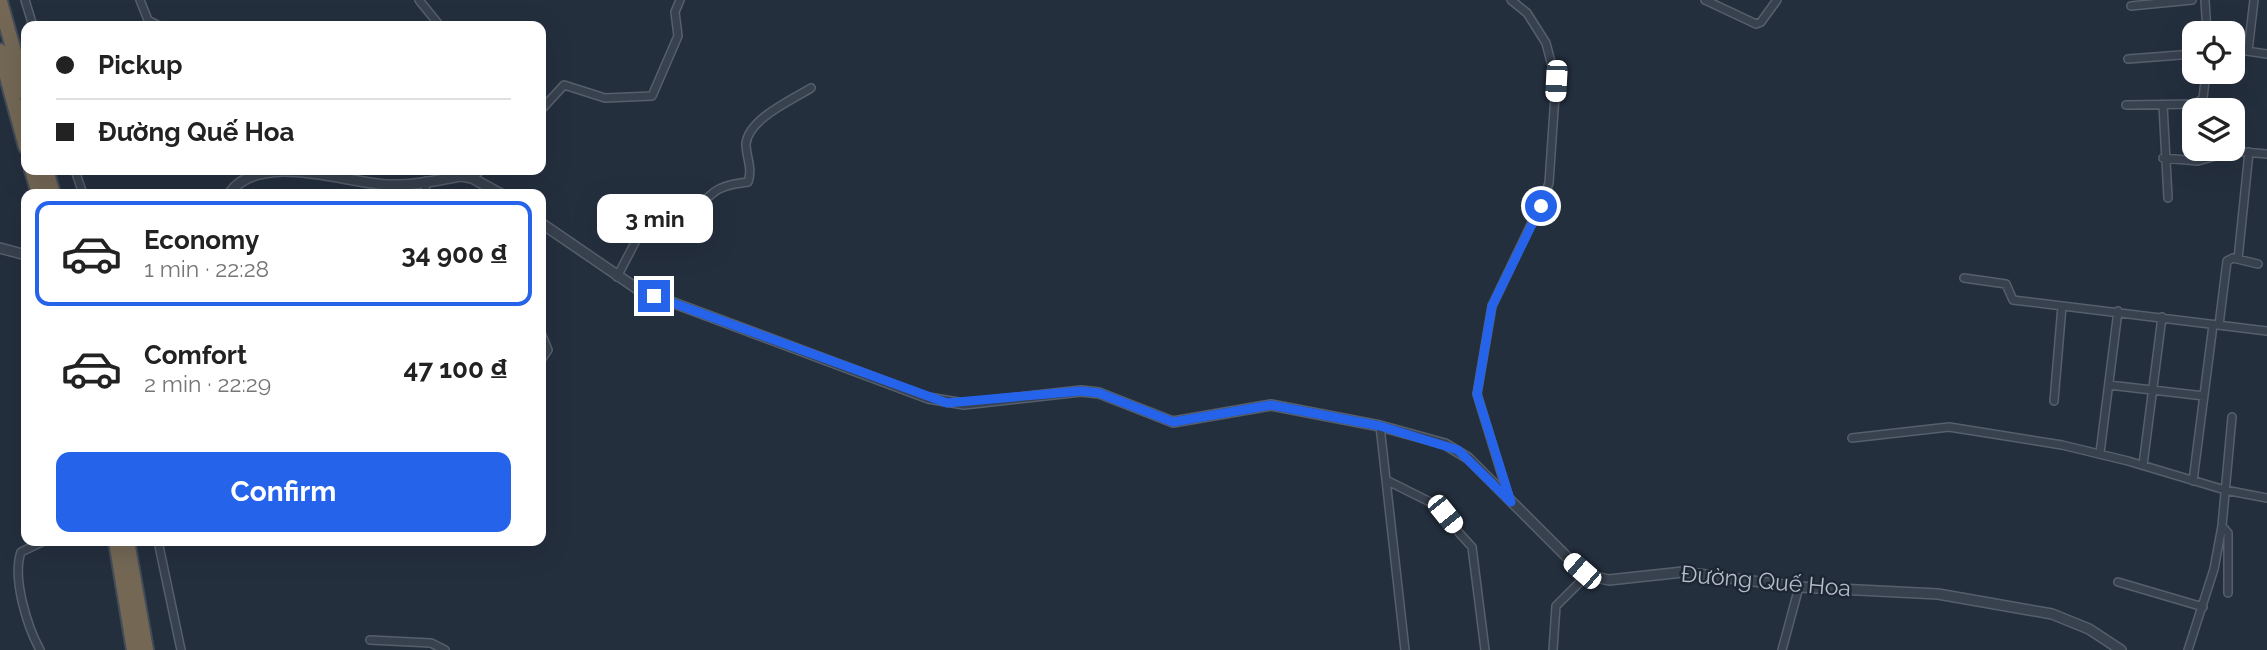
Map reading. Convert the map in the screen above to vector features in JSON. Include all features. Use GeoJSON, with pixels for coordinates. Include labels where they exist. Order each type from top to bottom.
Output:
{"type":"FeatureCollection","features":[{"type":"Feature","properties":{"kind":"highway"},"geometry":{"type":"LineString","coordinates":[[0,2],[21,76]]}},
{"type":"Feature","properties":{"kind":"highway"},"geometry":{"type":"LineString","coordinates":[[0,51],[21,129]]}},
{"type":"Feature","properties":{"kind":"highway"},"geometry":{"type":"LineString","coordinates":[[117,546],[134,650]]}},
{"type":"Feature","properties":{"kind":"highway"},"geometry":{"type":"LineString","coordinates":[[128,546],[146,650]]}},
{"type":"Feature","properties":{"kind":"street"},"geometry":{"type":"LineString","coordinates":[[25,0],[31,21]]}},
{"type":"Feature","properties":{"kind":"street"},"geometry":{"type":"LineString","coordinates":[[140,0],[150,21]]}},
{"type":"Feature","properties":{"kind":"street"},"geometry":{"type":"LineString","coordinates":[[419,0],[436,21]]}},
{"type":"Feature","properties":{"kind":"street"},"geometry":{"type":"LineString","coordinates":[[546,104],[559,88],[569,84],[604,98],[652,96],[678,36],[675,12],[680,0]]}},
{"type":"Feature","properties":{"kind":"street"},"geometry":{"type":"LineString","coordinates":[[1511,0],[1527,13],[1546,43],[1556,81],[1549,183],[1541,206],[1492,306],[1477,394],[1511,502]]}},
{"type":"Feature","properties":{"kind":"street"},"geometry":{"type":"LineString","coordinates":[[1705,0],[1756,24],[1761,22],[1777,0]]}},
{"type":"Feature","properties":{"kind":"street"},"geometry":{"type":"LineString","coordinates":[[2131,6],[2192,0]]}},
{"type":"Feature","properties":{"kind":"street"},"geometry":{"type":"LineString","coordinates":[[2205,0],[2206,21]]}},
{"type":"Feature","properties":{"kind":"street"},"geometry":{"type":"LineString","coordinates":[[2248,51],[2253,0]]}},
{"type":"Feature","properties":{"kind":"street"},"geometry":{"type":"LineString","coordinates":[[2245,51],[2267,54]]}},
{"type":"Feature","properties":{"kind":"street"},"geometry":{"type":"LineString","coordinates":[[2128,59],[2182,55]]}},
{"type":"Feature","properties":{"kind":"street"},"geometry":{"type":"LineString","coordinates":[[2126,105],[2201,102],[2204,84]]}},
{"type":"Feature","properties":{"kind":"street"},"geometry":{"type":"LineString","coordinates":[[683,217],[700,206],[715,189],[734,182],[748,182],[751,170],[746,141],[749,135],[760,122],[811,88]]}},
{"type":"Feature","properties":{"kind":"street"},"geometry":{"type":"LineString","coordinates":[[2163,105],[2163,158],[2168,198]]}},
{"type":"Feature","properties":{"kind":"street"},"geometry":{"type":"LineString","coordinates":[[2163,158],[2198,161],[2225,151],[2267,154]]}},
{"type":"Feature","properties":{"kind":"street"},"geometry":{"type":"LineString","coordinates":[[2238,259],[2249,152]]}},
{"type":"Feature","properties":{"kind":"street"},"geometry":{"type":"LineString","coordinates":[[234,189],[245,179],[269,175]]}},
{"type":"Feature","properties":{"kind":"street"},"geometry":{"type":"LineString","coordinates":[[331,175],[392,185],[461,176],[472,178],[492,189]]}},
{"type":"Feature","properties":{"kind":"street"},"geometry":{"type":"LineString","coordinates":[[472,178],[475,175]]}},
{"type":"Feature","properties":{"kind":"street"},"geometry":{"type":"LineString","coordinates":[[425,189],[426,181]]}},
{"type":"Feature","properties":{"kind":"street"},"geometry":{"type":"LineString","coordinates":[[546,227],[617,277],[668,302],[947,403],[1081,391],[1099,393],[1173,422],[1271,405],[1380,426],[1458,450],[1588,574],[1556,606],[1553,650]]}},
{"type":"Feature","properties":{"kind":"street"},"geometry":{"type":"LineString","coordinates":[[617,277],[641,231]]}},
{"type":"Feature","properties":{"kind":"street"},"geometry":{"type":"LineString","coordinates":[[0,248],[21,254]]}},
{"type":"Feature","properties":{"kind":"street"},"geometry":{"type":"LineString","coordinates":[[2193,481],[2226,264],[2230,258],[2258,264]]}},
{"type":"Feature","properties":{"kind":"street"},"geometry":{"type":"LineString","coordinates":[[1964,278],[2006,284],[2013,300],[2267,331]]}},
{"type":"Feature","properties":{"kind":"street"},"geometry":{"type":"LineString","coordinates":[[2054,401],[2062,306]]}},
{"type":"Feature","properties":{"kind":"street"},"geometry":{"type":"LineString","coordinates":[[2100,453],[2118,311]]}},
{"type":"Feature","properties":{"kind":"street"},"geometry":{"type":"LineString","coordinates":[[2143,465],[2162,317]]}},
{"type":"Feature","properties":{"kind":"street"},"geometry":{"type":"LineString","coordinates":[[2109,385],[2204,396]]}},
{"type":"Feature","properties":{"kind":"street"},"geometry":{"type":"LineString","coordinates":[[2188,650],[2203,607],[2222,526],[2232,417]]}},
{"type":"Feature","properties":{"kind":"street"},"geometry":{"type":"LineString","coordinates":[[1380,426],[1405,650]]}},
{"type":"Feature","properties":{"kind":"street"},"geometry":{"type":"LineString","coordinates":[[1852,438],[1949,427],[2100,453],[2225,490],[2267,498]]}},
{"type":"Feature","properties":{"kind":"street"},"geometry":{"type":"LineString","coordinates":[[1386,480],[1432,503],[1472,547],[1485,650]]}},
{"type":"Feature","properties":{"kind":"street"},"geometry":{"type":"LineString","coordinates":[[2222,526],[2228,534],[2228,593]]}},
{"type":"Feature","properties":{"kind":"street"},"geometry":{"type":"LineString","coordinates":[[34,546],[21,552],[18,560],[24,613],[40,650]]}},
{"type":"Feature","properties":{"kind":"street"},"geometry":{"type":"LineString","coordinates":[[159,546],[181,650]]}},
{"type":"Feature","properties":{"kind":"street","name":"Đường Quế Hoa"},"geometry":{"type":"LineString","coordinates":[[1588,574],[1609,580],[1683,572],[1799,587],[1938,594],[2052,614],[2089,629],[2121,650]]}},
{"type":"Feature","properties":{"kind":"street"},"geometry":{"type":"LineString","coordinates":[[2119,582],[2203,607]]}},
{"type":"Feature","properties":{"kind":"street"},"geometry":{"type":"LineString","coordinates":[[1782,650],[1799,587]]}},
{"type":"Feature","properties":{"kind":"street"},"geometry":{"type":"LineString","coordinates":[[370,639],[414,641],[444,650]]}},
{"type":"Feature","properties":{"kind":"route"},"geometry":{"type":"LineString","coordinates":[[654,296],[947,403],[964,404],[1081,391],[1099,393],[1173,422],[1197,420],[1271,405],[1380,426],[1458,450],[1511,502],[1480,413],[1477,394],[1489,314],[1502,282],[1541,206]]}}]}
